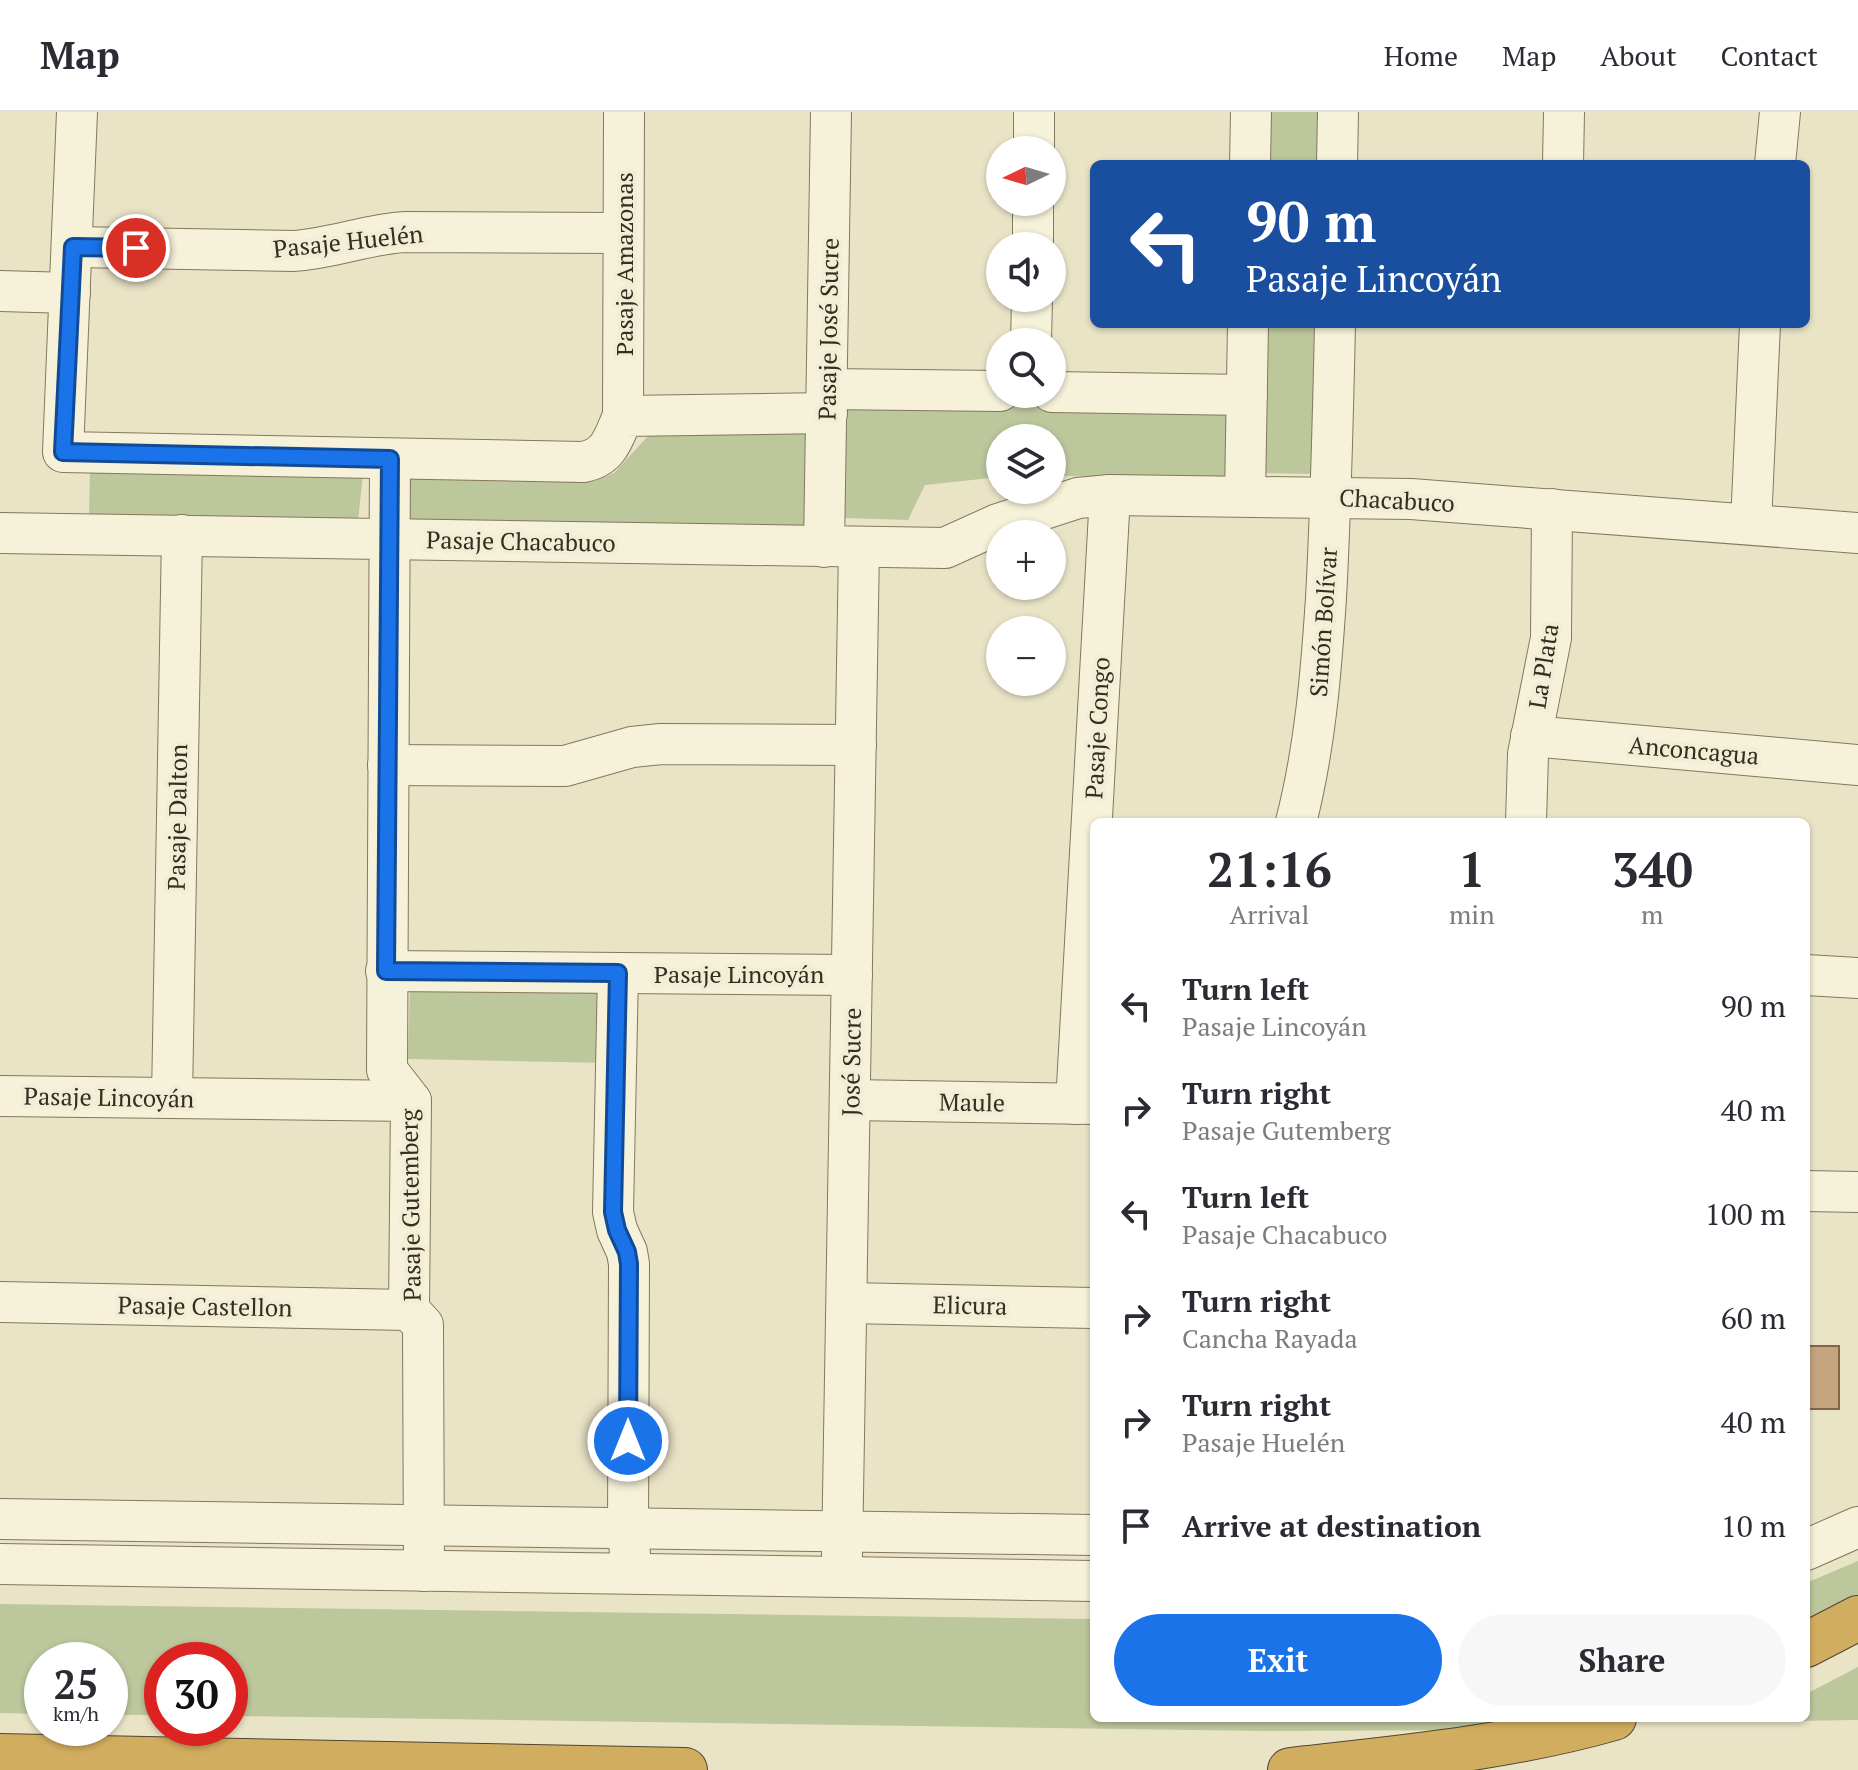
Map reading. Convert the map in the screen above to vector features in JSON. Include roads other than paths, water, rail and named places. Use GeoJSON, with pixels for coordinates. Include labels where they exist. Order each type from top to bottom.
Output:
{"type":"FeatureCollection","features":[{"type":"Feature","properties":{"kind":"highway"},"geometry":{"type":"LineString","coordinates":[[1810,1643],[1858,1618]]}},
{"type":"Feature","properties":{"kind":"highway"},"geometry":{"type":"LineString","coordinates":[[1290,1770],[1504,1742],[1597,1722]]}},
{"type":"Feature","properties":{"kind":"highway"},"geometry":{"type":"LineString","coordinates":[[0,1756],[685,1770]]}},
{"type":"Feature","properties":{"kind":"street"},"geometry":{"type":"LineString","coordinates":[[77,112],[63,452],[563,462],[594,460],[604,454],[610,445],[623,416],[986,392]]}},
{"type":"Feature","properties":{"kind":"street","name":"Pasaje Amazonas"},"geometry":{"type":"LineString","coordinates":[[623,416],[624,112]]}},
{"type":"Feature","properties":{"kind":"street","name":"Pasaje José Sucre"},"geometry":{"type":"LineString","coordinates":[[831,112],[827,401],[842,547]]}},
{"type":"Feature","properties":{"kind":"street"},"geometry":{"type":"LineString","coordinates":[[1034,112],[1034,136]]}},
{"type":"Feature","properties":{"kind":"street"},"geometry":{"type":"LineString","coordinates":[[1250,160],[1251,112]]}},
{"type":"Feature","properties":{"kind":"street"},"geometry":{"type":"LineString","coordinates":[[1337,160],[1338,112]]}},
{"type":"Feature","properties":{"kind":"street"},"geometry":{"type":"LineString","coordinates":[[1563,160],[1564,112]]}},
{"type":"Feature","properties":{"kind":"street"},"geometry":{"type":"LineString","coordinates":[[1775,160],[1780,112]]}},
{"type":"Feature","properties":{"kind":"street","name":"Pasaje Huelén"},"geometry":{"type":"LineString","coordinates":[[73,247],[293,251],[312,250],[383,233],[623,233]]}},
{"type":"Feature","properties":{"kind":"street"},"geometry":{"type":"LineString","coordinates":[[0,291],[70,293]]}},
{"type":"Feature","properties":{"kind":"street"},"geometry":{"type":"LineString","coordinates":[[1245,496],[1248,328]]}},
{"type":"Feature","properties":{"kind":"street","name":"Simón Bolívar"},"geometry":{"type":"LineString","coordinates":[[1297,818],[1311,756],[1318,696],[1332,497],[1335,328]]}},
{"type":"Feature","properties":{"kind":"street"},"geometry":{"type":"LineString","coordinates":[[1751,524],[1760,328]]}},
{"type":"Feature","properties":{"kind":"street"},"geometry":{"type":"LineString","coordinates":[[1066,392],[1247,395]]}},
{"type":"Feature","properties":{"kind":"street","name":"Pasaje Gutemberg"},"geometry":{"type":"LineString","coordinates":[[390,459],[387,1070],[411,1101],[409,1310],[423,1325],[424,1571]]}},
{"type":"Feature","properties":{"kind":"street","name":"Chacabuco"},"geometry":{"type":"LineString","coordinates":[[945,548],[998,524],[1078,498],[1110,495],[1411,499],[1858,533]]}},
{"type":"Feature","properties":{"kind":"street","name":"Pasaje Congo"},"geometry":{"type":"LineString","coordinates":[[1097,818],[1110,495]]}},
{"type":"Feature","properties":{"kind":"street","name":"La Plata"},"geometry":{"type":"LineString","coordinates":[[1526,818],[1528,754],[1551,638],[1552,509]]}},
{"type":"Feature","properties":{"kind":"street","name":"Pasaje Chacabuco"},"geometry":{"type":"LineString","coordinates":[[0,533],[945,548]]}},
{"type":"Feature","properties":{"kind":"street","name":"Pasaje Dalton"},"geometry":{"type":"LineString","coordinates":[[172,1098],[182,535]]}},
{"type":"Feature","properties":{"kind":"street","name":"José Sucre"},"geometry":{"type":"LineString","coordinates":[[842,547],[856,745],[842,1578]]}},
{"type":"Feature","properties":{"kind":"street","name":"Anconcagua"},"geometry":{"type":"LineString","coordinates":[[1531,736],[1858,765]]}},
{"type":"Feature","properties":{"kind":"street"},"geometry":{"type":"LineString","coordinates":[[388,765],[565,766],[632,747],[661,744],[856,745]]}},
{"type":"Feature","properties":{"kind":"street","name":"Pasaje Lincoyán"},"geometry":{"type":"LineString","coordinates":[[386,971],[852,975]]}},
{"type":"Feature","properties":{"kind":"street"},"geometry":{"type":"LineString","coordinates":[[618,973],[613,1212],[629,1264],[628,1529],[631,1574]]}},
{"type":"Feature","properties":{"kind":"street"},"geometry":{"type":"LineString","coordinates":[[1810,975],[1858,978]]}},
{"type":"Feature","properties":{"kind":"street","name":"Pasaje Congo"},"geometry":{"type":"LineString","coordinates":[[1085,1104],[1090,982]]}},
{"type":"Feature","properties":{"kind":"street","name":"Pasaje Lincoyán"},"geometry":{"type":"LineString","coordinates":[[0,1096],[411,1101]]}},
{"type":"Feature","properties":{"kind":"street","name":"Maule"},"geometry":{"type":"LineString","coordinates":[[850,1100],[1085,1104]]}},
{"type":"Feature","properties":{"kind":"street"},"geometry":{"type":"LineString","coordinates":[[1810,1191],[1858,1192]]}},
{"type":"Feature","properties":{"kind":"street","name":"Pasaje Castellon"},"geometry":{"type":"LineString","coordinates":[[0,1302],[409,1310]]}},
{"type":"Feature","properties":{"kind":"street","name":"Elicura"},"geometry":{"type":"LineString","coordinates":[[847,1303],[1090,1308]]}},
{"type":"Feature","properties":{"kind":"street"},"geometry":{"type":"LineString","coordinates":[[0,1519],[1090,1535]]}},
{"type":"Feature","properties":{"kind":"street"},"geometry":{"type":"LineString","coordinates":[[1810,1548],[1858,1525]]}},
{"type":"Feature","properties":{"kind":"street"},"geometry":{"type":"LineString","coordinates":[[0,1564],[1090,1581]]}}]}
